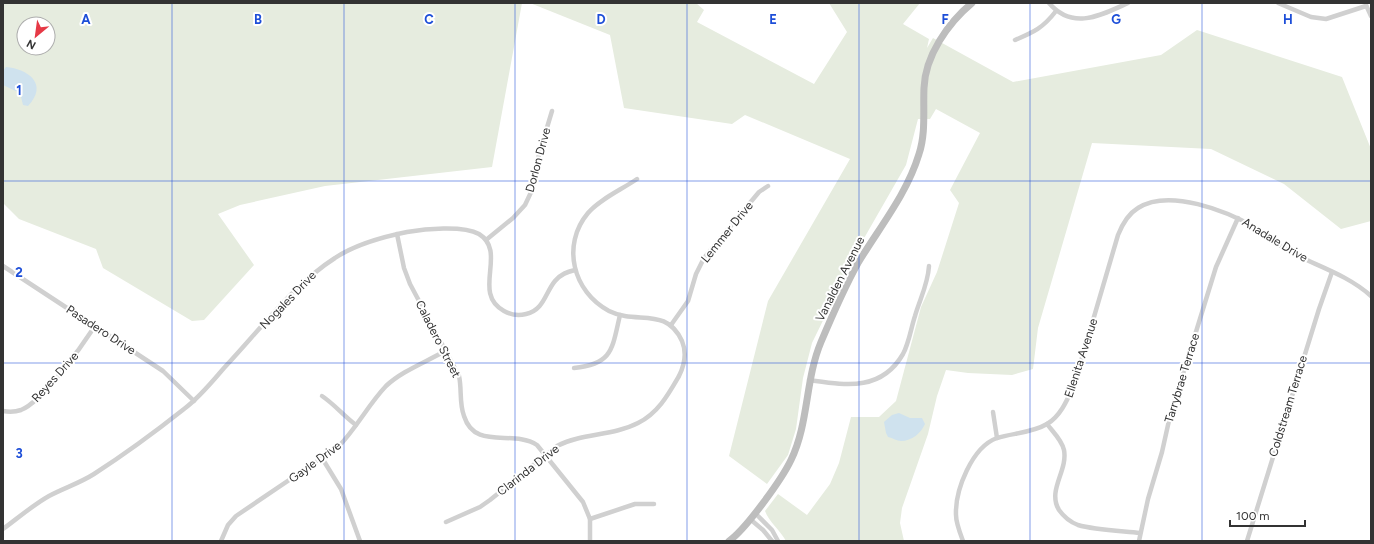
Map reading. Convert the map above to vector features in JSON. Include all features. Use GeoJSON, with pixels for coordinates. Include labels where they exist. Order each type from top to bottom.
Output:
{"type":"FeatureCollection","features":[{"type":"Feature","properties":{"kind":"main road","name":"Vanalden Avenue"},"geometry":{"type":"LineString","coordinates":[[729,541],[755,513],[791,460],[800,436],[809,380],[819,347],[857,264],[903,190],[917,160],[922,139],[924,84],[929,64],[947,30],[961,12],[972,3]]}},
{"type":"Feature","properties":{"kind":"street"},"geometry":{"type":"LineString","coordinates":[[1049,3],[1056,11],[1081,19],[1098,17],[1128,3]]}},
{"type":"Feature","properties":{"kind":"street"},"geometry":{"type":"LineString","coordinates":[[1278,3],[1311,17],[1326,19],[1366,4],[1371,16]]}},
{"type":"Feature","properties":{"kind":"street"},"geometry":{"type":"LineString","coordinates":[[1015,40],[1035,32],[1045,25],[1056,11]]}},
{"type":"Feature","properties":{"kind":"street","name":"Dorlon Drive"},"geometry":{"type":"LineString","coordinates":[[486,240],[513,218],[525,205],[533,188],[539,154],[552,111]]}},
{"type":"Feature","properties":{"kind":"street"},"geometry":{"type":"LineString","coordinates":[[637,179],[595,206],[581,224],[574,242],[573,254],[575,270],[583,290],[609,311],[620,315],[657,319],[671,325]]}},
{"type":"Feature","properties":{"kind":"street","name":"Lemmer Drive"},"geometry":{"type":"LineString","coordinates":[[671,325],[688,301],[696,274],[704,258],[759,192],[768,186]]}},
{"type":"Feature","properties":{"kind":"street","name":"Anadale Drive"},"geometry":{"type":"LineString","coordinates":[[1129,216],[1137,208],[1150,203],[1164,201],[1206,206],[1238,218],[1258,229],[1283,248],[1349,280],[1371,296]]}},
{"type":"Feature","properties":{"kind":"street","name":"Ellenita Avenue"},"geometry":{"type":"LineString","coordinates":[[963,541],[956,515],[957,501],[964,474],[972,459],[990,442],[997,438],[1029,431],[1047,424],[1057,416],[1074,384],[1118,235],[1129,216]]}},
{"type":"Feature","properties":{"kind":"street","name":"Tarrybrae Terrace"},"geometry":{"type":"LineString","coordinates":[[1139,541],[1170,416],[1216,267],[1238,218]]}},
{"type":"Feature","properties":{"kind":"street","name":"Nogales Drive"},"geometry":{"type":"LineString","coordinates":[[3,530],[48,497],[96,472],[194,401],[314,273],[337,257],[380,238],[397,234],[461,229],[480,234],[486,240]]}},
{"type":"Feature","properties":{"kind":"street","name":"Caladero Street"},"geometry":{"type":"LineString","coordinates":[[397,234],[404,268],[410,284],[459,376],[461,384],[462,410],[469,426],[486,437],[518,438],[529,440],[537,446],[583,502],[590,519],[590,541]]}},
{"type":"Feature","properties":{"kind":"street"},"geometry":{"type":"LineString","coordinates":[[486,240],[491,254],[488,286],[490,295],[494,303],[507,313],[524,315],[531,312],[544,302],[556,279],[564,273],[575,270]]}},
{"type":"Feature","properties":{"kind":"street","name":"Pasadero Drive"},"geometry":{"type":"LineString","coordinates":[[3,266],[164,371],[194,401]]}},
{"type":"Feature","properties":{"kind":"street"},"geometry":{"type":"LineString","coordinates":[[809,380],[846,385],[859,385],[883,375],[896,363],[907,344],[927,281],[929,266]]}},
{"type":"Feature","properties":{"kind":"street","name":"Coldstream Terrace"},"geometry":{"type":"LineString","coordinates":[[1247,541],[1319,309],[1332,272]]}},
{"type":"Feature","properties":{"kind":"street"},"geometry":{"type":"LineString","coordinates":[[574,368],[594,365],[609,354],[613,345],[620,315]]}},
{"type":"Feature","properties":{"kind":"street","name":"Clarinda Drive"},"geometry":{"type":"LineString","coordinates":[[446,522],[485,503],[545,455],[567,441],[626,428],[639,423],[662,404],[682,369],[685,357],[683,344],[678,332],[671,325]]}},
{"type":"Feature","properties":{"kind":"street","name":"Reyes Drive"},"geometry":{"type":"LineString","coordinates":[[3,411],[16,412],[31,405],[76,355],[95,326]]}},
{"type":"Feature","properties":{"kind":"street","name":"Gayle Drive"},"geometry":{"type":"LineString","coordinates":[[221,541],[228,525],[236,516],[338,447],[380,393],[395,379],[445,351]]}},
{"type":"Feature","properties":{"kind":"street"},"geometry":{"type":"LineString","coordinates":[[322,396],[356,425]]}},
{"type":"Feature","properties":{"kind":"street"},"geometry":{"type":"LineString","coordinates":[[993,412],[997,438]]}},
{"type":"Feature","properties":{"kind":"street"},"geometry":{"type":"LineString","coordinates":[[1047,424],[1060,441],[1064,451],[1063,463],[1055,493],[1056,504],[1064,517],[1078,525],[1140,533]]}},
{"type":"Feature","properties":{"kind":"street"},"geometry":{"type":"LineString","coordinates":[[322,458],[341,489],[360,541]]}},
{"type":"Feature","properties":{"kind":"street"},"geometry":{"type":"LineString","coordinates":[[590,519],[635,504],[654,504]]}},
{"type":"Feature","properties":{"kind":"street"},"geometry":{"type":"LineString","coordinates":[[755,513],[772,530],[778,541]]}},
{"type":"Feature","properties":{"kind":"street"},"geometry":{"type":"LineString","coordinates":[[750,519],[763,530],[772,541]]}},
{"type":"Feature","properties":{"kind":"shaded area"},"geometry":{"type":"Polygon","coordinates":[[[3,3],[522,3],[492,167],[325,186],[240,205],[218,214],[254,265],[204,320],[192,321],[103,268],[96,249],[19,219],[3,203],[3,3]]]}},
{"type":"Feature","properties":{"kind":"shaded area"},"geometry":{"type":"Polygon","coordinates":[[[530,3],[696,3],[704,10],[697,22],[814,84],[847,32],[829,3],[920,3],[903,24],[929,39],[927,48],[933,38],[1013,82],[1161,55],[1197,30],[1342,77],[1371,149],[1371,221],[1341,229],[1284,184],[1211,149],[1092,143],[1038,328],[1033,369],[1012,375],[968,373],[946,370],[937,396],[928,434],[902,508],[900,523],[904,541],[786,541],[769,519],[765,511],[778,494],[807,515],[830,484],[839,463],[851,417],[879,417],[896,401],[921,307],[937,272],[959,203],[950,190],[980,133],[936,109],[930,119],[918,119],[906,165],[859,247],[812,343],[803,378],[796,429],[788,455],[767,484],[729,456],[768,301],[850,159],[745,115],[732,124],[624,108],[610,35],[530,3]]]}},
{"type":"Feature","properties":{"kind":"water"},"geometry":{"type":"Polygon","coordinates":[[[6,67],[22,71],[33,79],[37,91],[28,106],[23,105],[20,93],[3,85],[3,71],[6,67]]]}},
{"type":"Feature","properties":{"kind":"water"},"geometry":{"type":"Polygon","coordinates":[[[899,413],[910,418],[922,418],[925,424],[919,433],[909,440],[898,441],[888,437],[886,433],[884,422],[892,415],[899,413]]]}}]}
